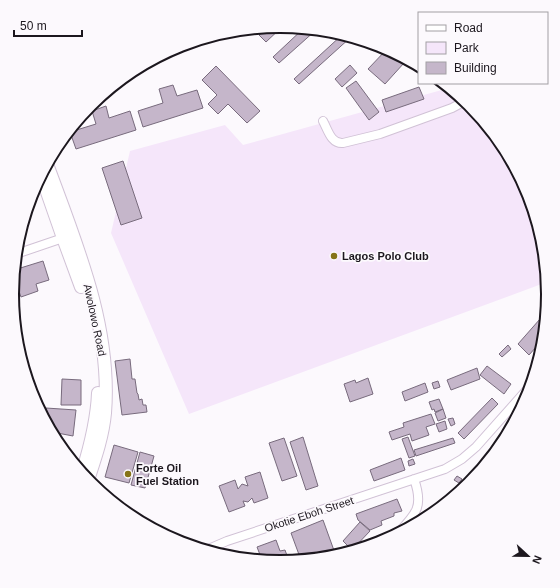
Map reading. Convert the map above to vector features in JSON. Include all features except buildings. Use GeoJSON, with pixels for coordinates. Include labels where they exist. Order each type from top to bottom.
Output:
{"type":"FeatureCollection","features":[{"type":"Feature","properties":{"kind":"main road","name":"Awolowo Road"},"geometry":{"type":"LineString","coordinates":[[49,172],[92,324],[96,348],[98,398],[94,426],[84,466]]}},
{"type":"Feature","properties":{"kind":"main road","name":"Awolowo Road"},"geometry":{"type":"LineString","coordinates":[[44,183],[68,236],[95,306],[105,366],[105,414],[101,437],[90,473]]}},
{"type":"Feature","properties":{"kind":"street"},"geometry":{"type":"LineString","coordinates":[[324,121],[334,141],[339,144],[380,134],[459,104]]}},
{"type":"Feature","properties":{"kind":"street"},"geometry":{"type":"LineString","coordinates":[[22,252],[68,236]]}},
{"type":"Feature","properties":{"kind":"street","name":"Okotie Eboh Street"},"geometry":{"type":"LineString","coordinates":[[214,547],[444,469],[462,459],[476,447],[519,399]]}},
{"type":"Feature","properties":{"kind":"street"},"geometry":{"type":"LineString","coordinates":[[407,521],[416,511],[419,501],[418,491],[414,479]]}},
{"type":"Feature","properties":{"kind":"green space","name":"Lagos Polo Club"},"geometry":{"type":"Polygon","coordinates":[[[442,90],[465,109],[487,135],[497,149],[514,179],[532,226],[539,260],[540,284],[189,414],[111,233],[130,151],[225,125],[243,145],[442,90]]]}},
{"type":"Feature","properties":{"kind":"place","name":"Lagos Polo Club"},"geometry":{"type":"Point","coordinates":[334,256]}},
{"type":"Feature","properties":{"kind":"place","name":"Forte Oil Fuel Station"},"geometry":{"type":"Point","coordinates":[128,474]}}]}
